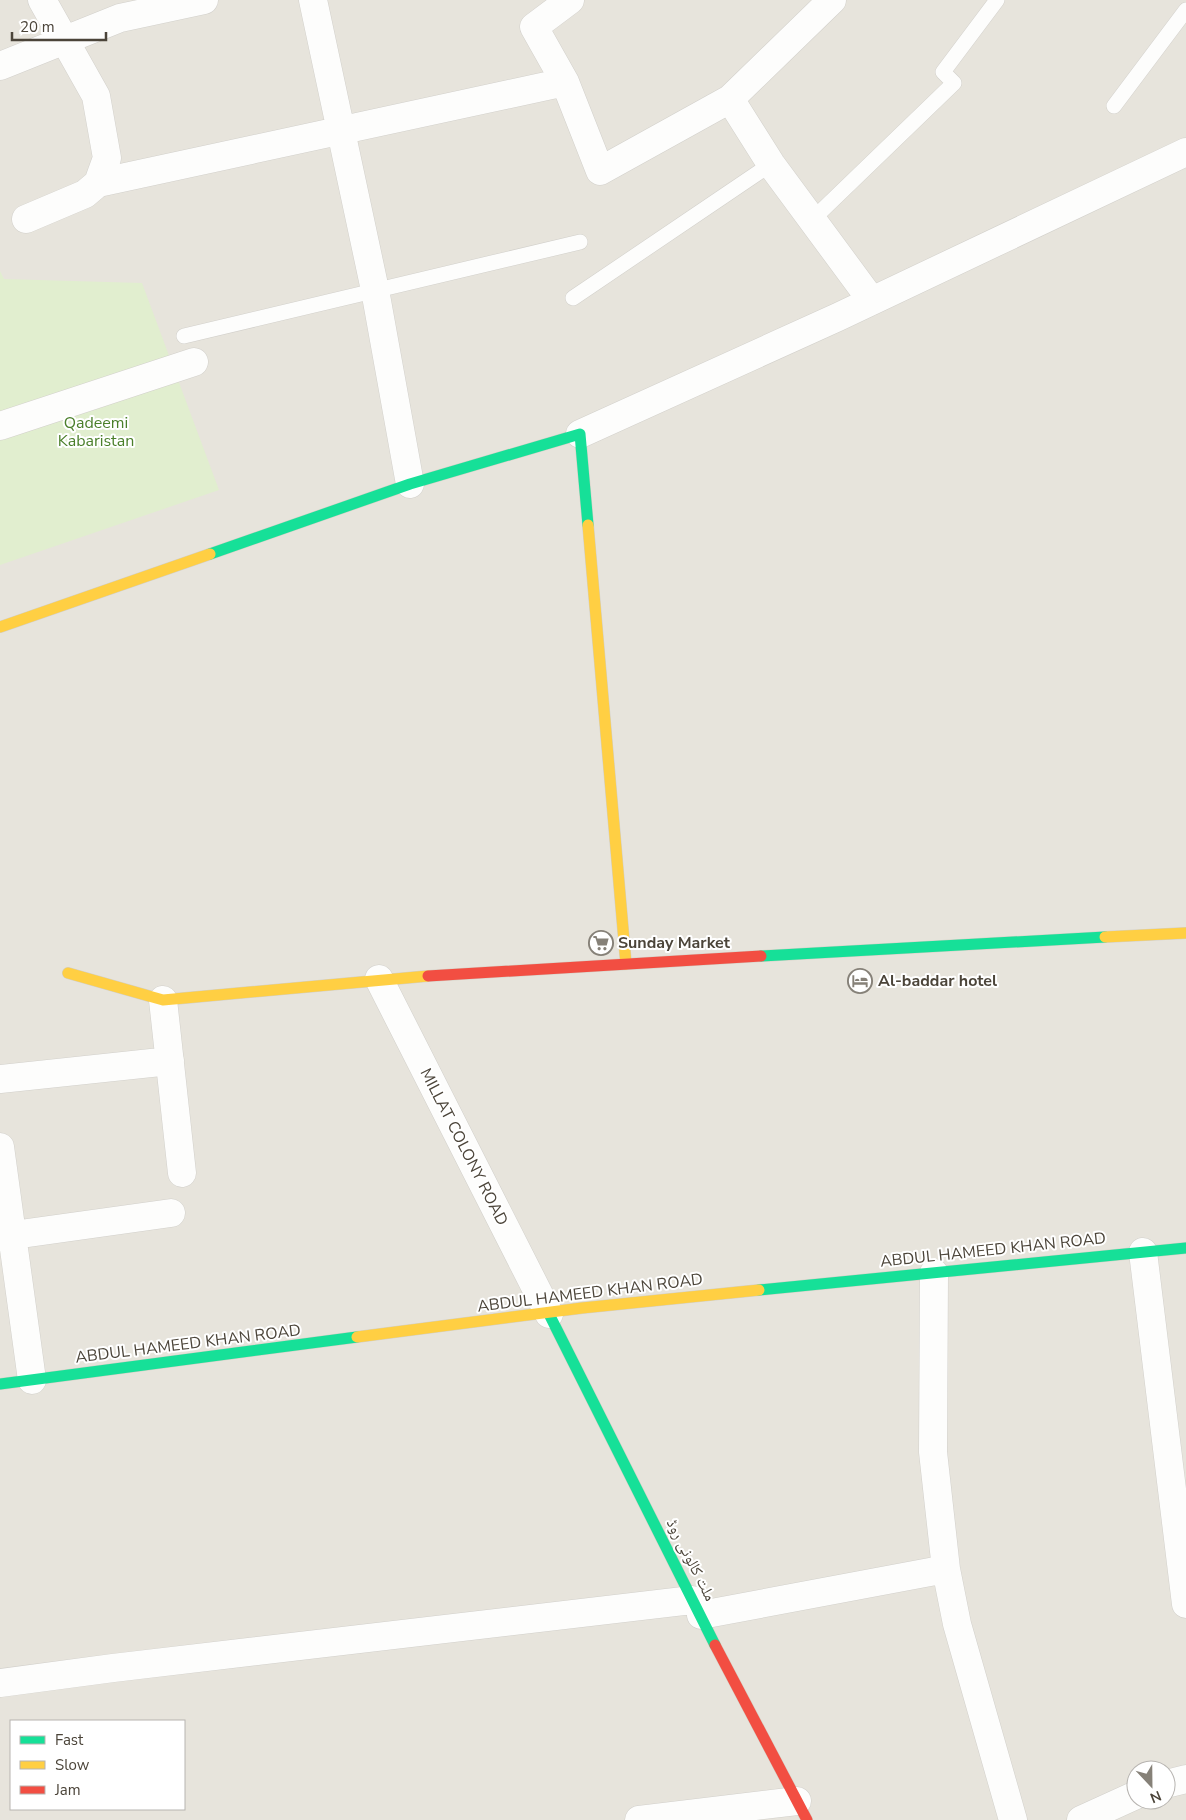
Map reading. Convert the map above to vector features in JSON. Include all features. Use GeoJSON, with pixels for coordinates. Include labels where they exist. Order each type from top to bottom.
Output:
{"type":"FeatureCollection","features":[{"type":"Feature","properties":{"kind":"street"},"geometry":{"type":"LineString","coordinates":[[42,0],[96,96],[107,158],[98,183]]}},
{"type":"Feature","properties":{"kind":"street"},"geometry":{"type":"LineString","coordinates":[[0,66],[120,18],[204,0]]}},
{"type":"Feature","properties":{"kind":"street"},"geometry":{"type":"LineString","coordinates":[[313,0],[375,290],[410,484]]}},
{"type":"Feature","properties":{"kind":"street"},"geometry":{"type":"LineString","coordinates":[[570,0],[544,8],[534,27],[565,82],[600,172],[730,99],[832,0]]}},
{"type":"Feature","properties":{"kind":"street"},"geometry":{"type":"LineString","coordinates":[[26,219],[85,194],[98,183],[565,82]]}},
{"type":"Feature","properties":{"kind":"street"},"geometry":{"type":"LineString","coordinates":[[730,99],[771,164],[872,301]]}},
{"type":"Feature","properties":{"kind":"street"},"geometry":{"type":"LineString","coordinates":[[0,627],[410,484],[580,434],[872,301],[1186,152]]}},
{"type":"Feature","properties":{"kind":"street"},"geometry":{"type":"LineString","coordinates":[[0,426],[194,362]]}},
{"type":"Feature","properties":{"kind":"street"},"geometry":{"type":"LineString","coordinates":[[580,434],[626,964]]}},
{"type":"Feature","properties":{"kind":"street"},"geometry":{"type":"LineString","coordinates":[[68,973],[163,1000],[379,979],[906,947],[1186,933]]}},
{"type":"Feature","properties":{"kind":"street","name":"MILLAT COLONY ROAD"},"geometry":{"type":"LineString","coordinates":[[379,979],[549,1314]]}},
{"type":"Feature","properties":{"kind":"street"},"geometry":{"type":"LineString","coordinates":[[163,1000],[182,1173]]}},
{"type":"Feature","properties":{"kind":"street"},"geometry":{"type":"LineString","coordinates":[[0,1079],[170,1061]]}},
{"type":"Feature","properties":{"kind":"street"},"geometry":{"type":"LineString","coordinates":[[0,1147],[6,1236],[32,1380]]}},
{"type":"Feature","properties":{"kind":"street"},"geometry":{"type":"LineString","coordinates":[[6,1236],[171,1213]]}},
{"type":"Feature","properties":{"kind":"street","name":"ABDUL HAMEED KHAN ROAD"},"geometry":{"type":"LineString","coordinates":[[0,1384],[549,1314],[582,1308],[1186,1248]]}},
{"type":"Feature","properties":{"kind":"street"},"geometry":{"type":"LineString","coordinates":[[1143,1252],[1186,1604]]}},
{"type":"Feature","properties":{"kind":"street"},"geometry":{"type":"LineString","coordinates":[[934,1273],[933,1452],[946,1569],[957,1624],[1013,1820]]}},
{"type":"Feature","properties":{"kind":"street","name":"ملت کالونی روڈ"},"geometry":{"type":"LineString","coordinates":[[549,1314],[802,1810]]}},
{"type":"Feature","properties":{"kind":"street"},"geometry":{"type":"LineString","coordinates":[[0,1683],[132,1665],[697,1607],[946,1569]]}},
{"type":"Feature","properties":{"kind":"street"},"geometry":{"type":"LineString","coordinates":[[1081,1820],[1126,1800]]}},
{"type":"Feature","properties":{"kind":"street"},"geometry":{"type":"LineString","coordinates":[[639,1820],[802,1810]]}},
{"type":"Feature","properties":{"kind":"lane"},"geometry":{"type":"LineString","coordinates":[[812,220],[954,83],[943,72],[997,0]]}},
{"type":"Feature","properties":{"kind":"lane"},"geometry":{"type":"LineString","coordinates":[[1114,106],[1186,10]]}},
{"type":"Feature","properties":{"kind":"lane"},"geometry":{"type":"LineString","coordinates":[[573,298],[771,164]]}},
{"type":"Feature","properties":{"kind":"lane"},"geometry":{"type":"LineString","coordinates":[[184,336],[580,242]]}},
{"type":"Feature","properties":{"kind":"shaded area"},"geometry":{"type":"Polygon","coordinates":[[[0,0],[1186,0],[1186,1820],[0,1820],[0,0]]]}},
{"type":"Feature","properties":{"kind":"green space","name":"Qadeemi Kabaristan"},"geometry":{"type":"Polygon","coordinates":[[[0,271],[4,279],[142,283],[219,490],[0,565],[0,271]]]}},
{"type":"Feature","properties":{"kind":"traffic: fast"},"geometry":{"type":"LineString","coordinates":[[210,554],[410,484],[580,434],[588,525]]}},
{"type":"Feature","properties":{"kind":"traffic: fast"},"geometry":{"type":"LineString","coordinates":[[761,956],[1105,937]]}},
{"type":"Feature","properties":{"kind":"traffic: fast"},"geometry":{"type":"LineString","coordinates":[[759,1290],[1186,1248]]}},
{"type":"Feature","properties":{"kind":"traffic: fast"},"geometry":{"type":"LineString","coordinates":[[549,1314],[715,1645]]}},
{"type":"Feature","properties":{"kind":"traffic: fast"},"geometry":{"type":"LineString","coordinates":[[0,1384],[357,1337]]}},
{"type":"Feature","properties":{"kind":"traffic: slow"},"geometry":{"type":"LineString","coordinates":[[588,525],[626,964]]}},
{"type":"Feature","properties":{"kind":"traffic: slow"},"geometry":{"type":"LineString","coordinates":[[0,627],[210,554]]}},
{"type":"Feature","properties":{"kind":"traffic: slow"},"geometry":{"type":"LineString","coordinates":[[1105,937],[1186,933]]}},
{"type":"Feature","properties":{"kind":"traffic: slow"},"geometry":{"type":"LineString","coordinates":[[68,973],[163,1000],[428,976]]}},
{"type":"Feature","properties":{"kind":"traffic: slow"},"geometry":{"type":"LineString","coordinates":[[357,1337],[582,1308],[759,1290]]}},
{"type":"Feature","properties":{"kind":"traffic: jam"},"geometry":{"type":"LineString","coordinates":[[428,976],[761,956]]}},
{"type":"Feature","properties":{"kind":"traffic: jam"},"geometry":{"type":"LineString","coordinates":[[715,1645],[807,1820]]}},
{"type":"Feature","properties":{"kind":"place","name":"Sunday Market"},"geometry":{"type":"Point","coordinates":[601,943]}},
{"type":"Feature","properties":{"kind":"place","name":"Al-baddar hotel"},"geometry":{"type":"Point","coordinates":[860,981]}}]}
